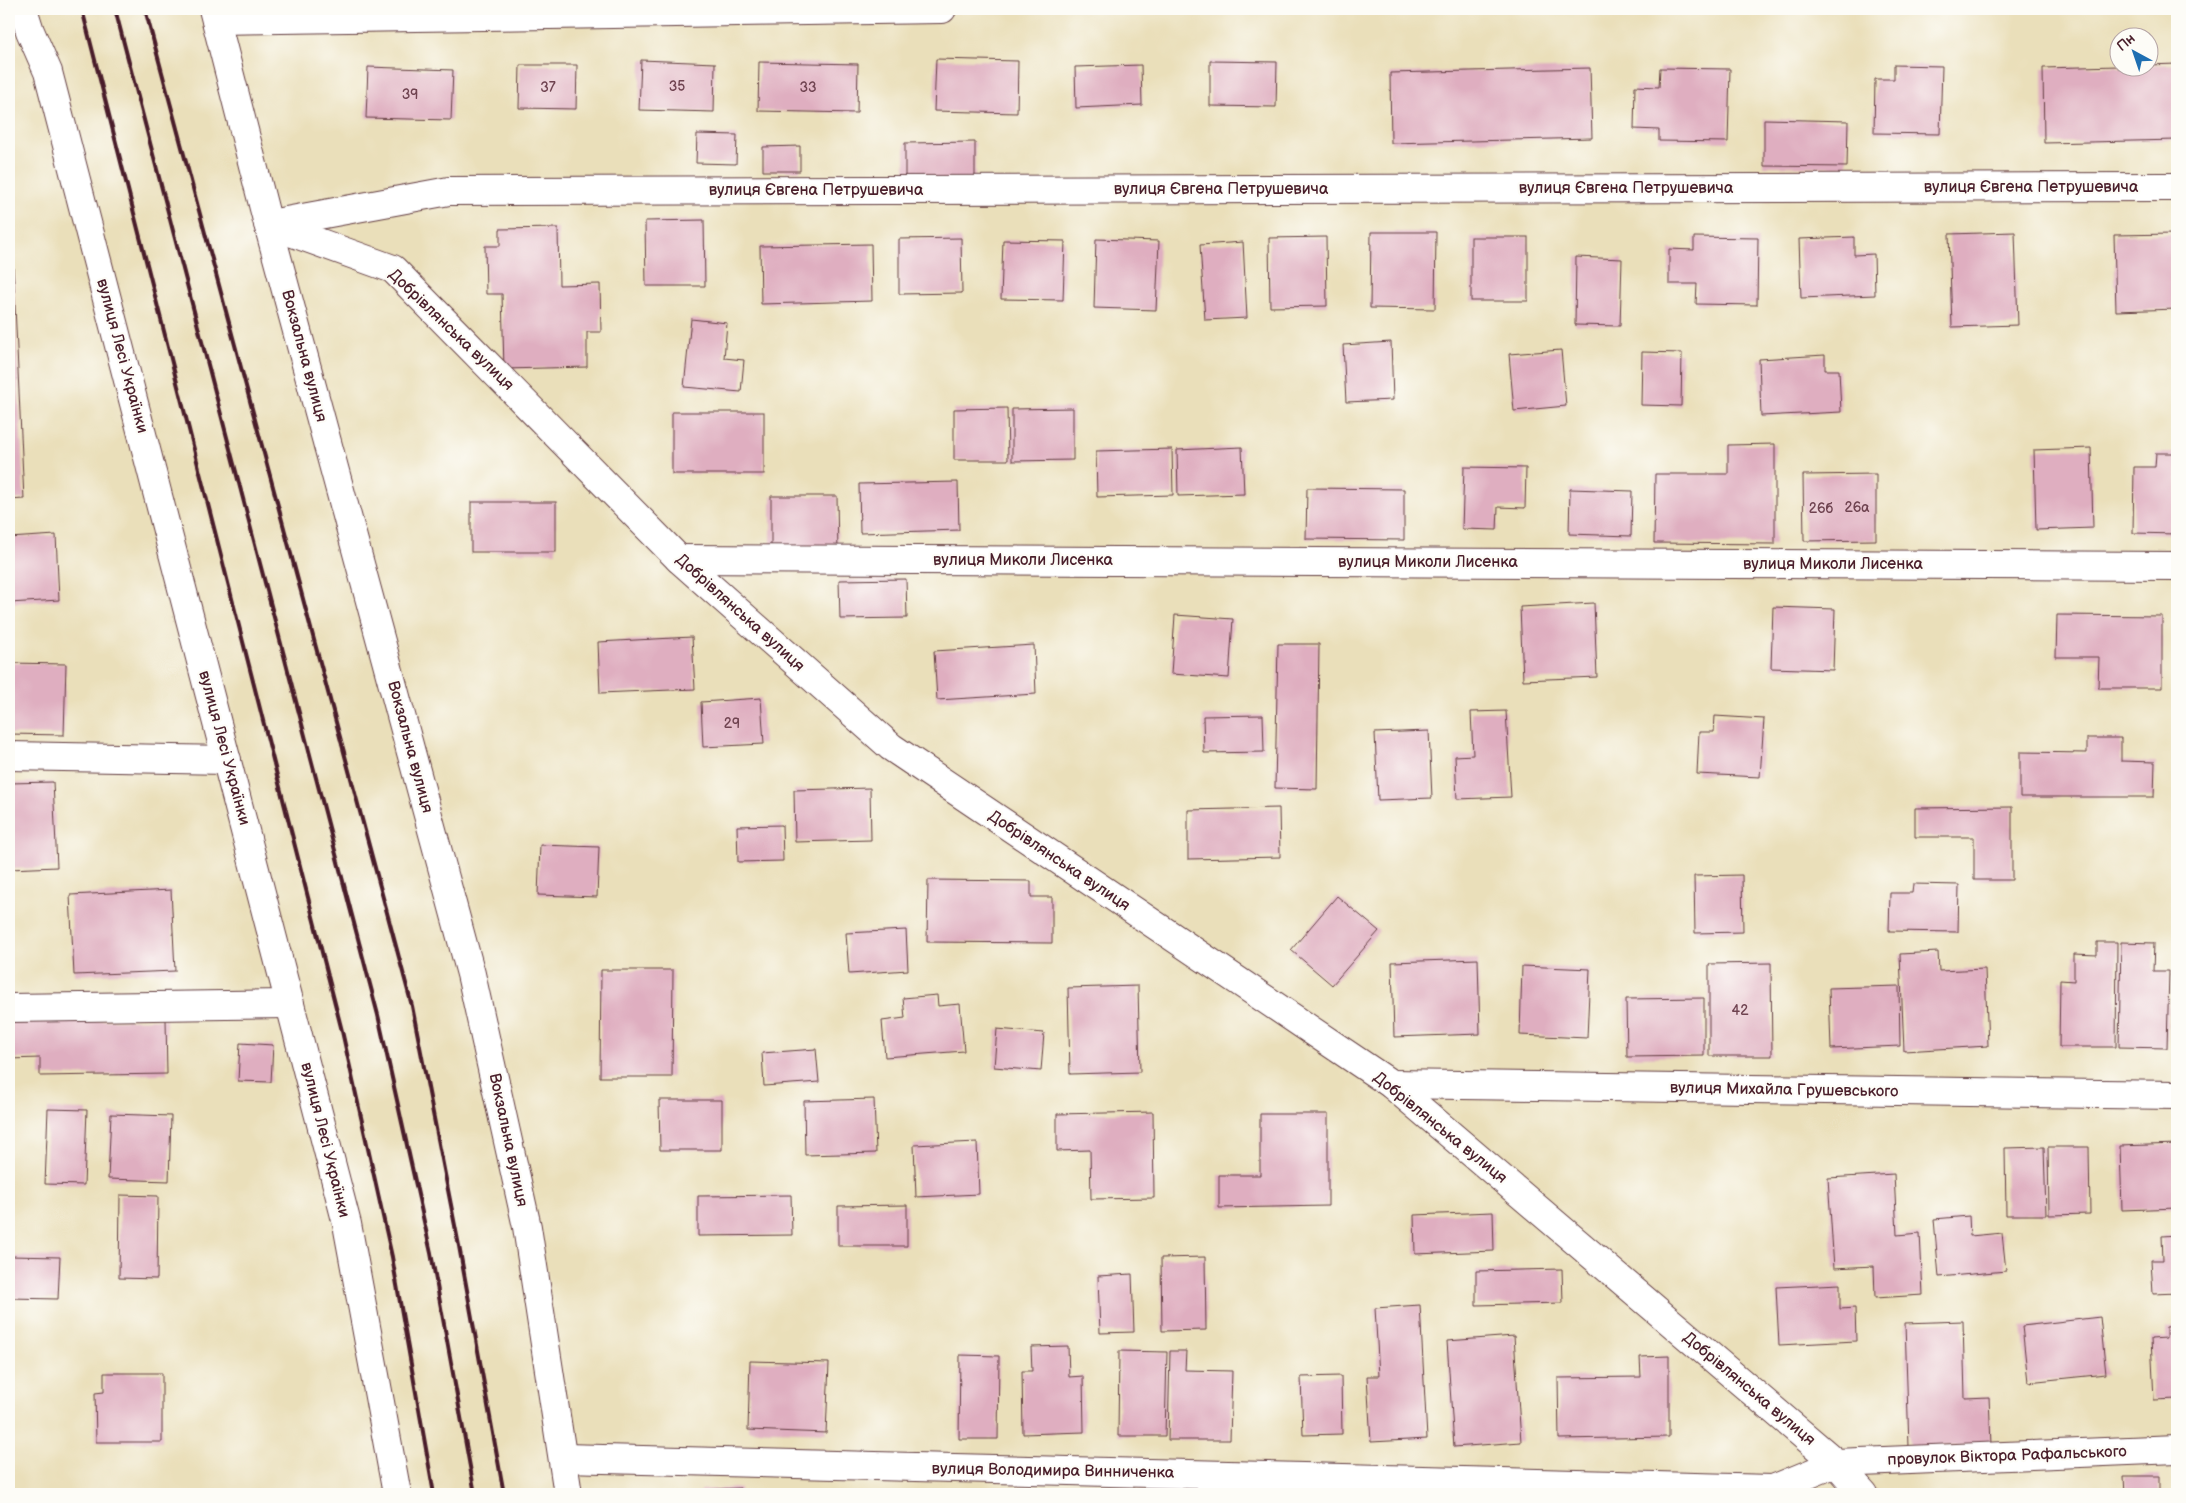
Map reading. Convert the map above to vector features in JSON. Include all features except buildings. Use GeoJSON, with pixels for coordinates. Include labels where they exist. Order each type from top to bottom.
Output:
{"type":"FeatureCollection","features":[{"type":"Feature","properties":{"kind":"street"},"geometry":{"type":"LineString","coordinates":[[214,14],[942,9]]}},
{"type":"Feature","properties":{"kind":"street","name":"Вокзальна вулиця"},"geometry":{"type":"LineString","coordinates":[[214,14],[268,224],[471,974],[527,1227],[564,1458],[568,1494]]}},
{"type":"Feature","properties":{"kind":"street","name":"вулиця Лесі Українки"},"geometry":{"type":"LineString","coordinates":[[21,24],[48,72],[347,1224],[397,1494]]}},
{"type":"Feature","properties":{"kind":"street","name":"вулиця Євгена Петрушевича"},"geometry":{"type":"LineString","coordinates":[[268,224],[448,191],[2177,187]]}},
{"type":"Feature","properties":{"kind":"street","name":"Добрівлянська вулиця"},"geometry":{"type":"LineString","coordinates":[[268,224],[393,269],[679,559],[891,748],[1391,1084],[1836,1463],[1864,1494]]}},
{"type":"Feature","properties":{"kind":"street","name":"вулиця Миколи Лисенка"},"geometry":{"type":"LineString","coordinates":[[679,559],[2177,566]]}},
{"type":"Feature","properties":{"kind":"street"},"geometry":{"type":"LineString","coordinates":[[9,756],[227,760]]}},
{"type":"Feature","properties":{"kind":"street"},"geometry":{"type":"LineString","coordinates":[[9,1008],[290,1004]]}},
{"type":"Feature","properties":{"kind":"street","name":"вулиця Михайла Грушевського"},"geometry":{"type":"LineString","coordinates":[[1391,1084],[2177,1095]]}},
{"type":"Feature","properties":{"kind":"street","name":"провулок Віктора Рафальського"},"geometry":{"type":"LineString","coordinates":[[1836,1463],[2177,1449]]}},
{"type":"Feature","properties":{"kind":"street","name":"вулиця Володимира Винниченка"},"geometry":{"type":"LineString","coordinates":[[564,1458],[1773,1489],[1836,1463]]}},
{"type":"Feature","properties":{"kind":"railway"},"geometry":{"type":"LineString","coordinates":[[82,9],[342,1031],[392,1257],[434,1494]]}},
{"type":"Feature","properties":{"kind":"railway"},"geometry":{"type":"LineString","coordinates":[[115,9],[378,1015],[431,1253],[475,1494]]}},
{"type":"Feature","properties":{"kind":"railway"},"geometry":{"type":"LineString","coordinates":[[145,9],[412,1006],[459,1246],[504,1494]]}}]}
